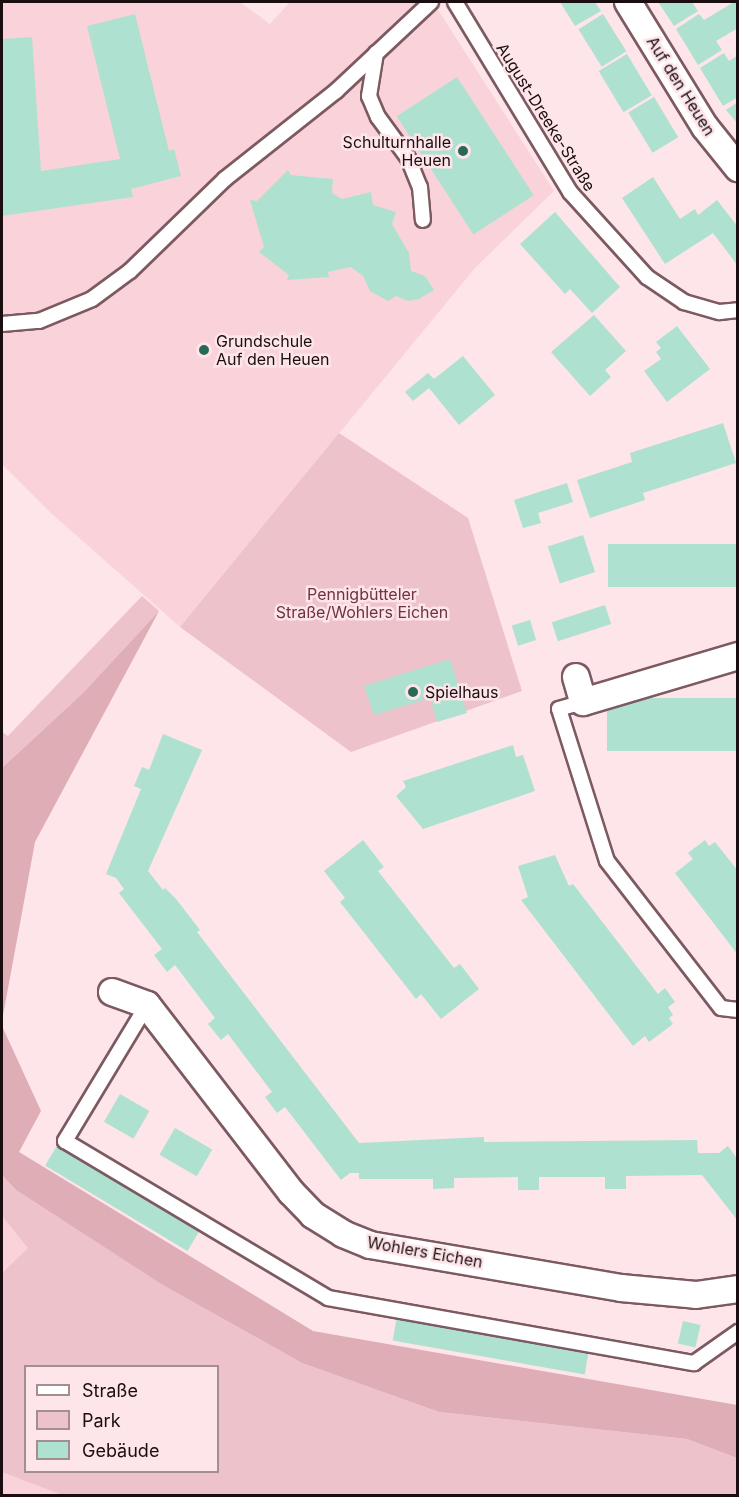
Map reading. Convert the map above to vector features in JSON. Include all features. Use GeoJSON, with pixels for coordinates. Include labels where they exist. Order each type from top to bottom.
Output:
{"type":"FeatureCollection","features":[{"type":"Feature","properties":{"kind":"street","name":"Auf den Heuen"},"geometry":{"type":"LineString","coordinates":[[628,2],[705,127],[738,168]]}},
{"type":"Feature","properties":{"kind":"street"},"geometry":{"type":"LineString","coordinates":[[576,677],[583,702],[738,656]]}},
{"type":"Feature","properties":{"kind":"street"},"geometry":{"type":"LineString","coordinates":[[112,992],[147,1005]]}},
{"type":"Feature","properties":{"kind":"street","name":"Wohlers Eichen"},"geometry":{"type":"LineString","coordinates":[[147,1005],[291,1192],[313,1215],[343,1234],[370,1245],[621,1288],[696,1296],[738,1290]]}},
{"type":"Feature","properties":{"kind":"lane"},"geometry":{"type":"LineString","coordinates":[[2,324],[39,321],[92,299],[130,271],[225,179],[336,91],[431,2]]}},
{"type":"Feature","properties":{"kind":"lane","name":"August-Dreeke-Straße"},"geometry":{"type":"LineString","coordinates":[[455,2],[570,192],[647,277],[684,302],[720,312],[738,310]]}},
{"type":"Feature","properties":{"kind":"lane"},"geometry":{"type":"LineString","coordinates":[[376,53],[369,96],[378,117],[408,158],[420,187],[423,220]]}},
{"type":"Feature","properties":{"kind":"lane"},"geometry":{"type":"LineString","coordinates":[[583,702],[559,709],[607,861],[721,1008],[738,1010]]}},
{"type":"Feature","properties":{"kind":"lane"},"geometry":{"type":"LineString","coordinates":[[147,1005],[65,1141],[328,1298],[694,1363],[738,1332]]}},
{"type":"Feature","properties":{"kind":"shaded area","name":"Grundschule Auf den Heuen"},"geometry":{"type":"Polygon","coordinates":[[[2,2],[240,2],[270,24],[290,2],[433,2],[554,191],[475,268],[180,627],[51,513],[2,464],[2,2]]]}},
{"type":"Feature","properties":{"kind":"shaded area"},"geometry":{"type":"Polygon","coordinates":[[[159,611],[35,842],[2,1021],[2,768],[83,693],[159,611]]]}},
{"type":"Feature","properties":{"kind":"shaded area"},"geometry":{"type":"Polygon","coordinates":[[[2,1026],[41,1111],[19,1152],[313,1331],[737,1405],[737,1458],[687,1439],[439,1412],[302,1363],[161,1284],[16,1190],[2,1175],[2,1026]]]}},
{"type":"Feature","properties":{"kind":"shaded area"},"geometry":{"type":"Polygon","coordinates":[[[2,1216],[29,1248],[2,1273],[2,1216]]]}},
{"type":"Feature","properties":{"kind":"shaded area"},"geometry":{"type":"Polygon","coordinates":[[[2,1472],[65,1495],[2,1495],[2,1472]]]}},
{"type":"Feature","properties":{"kind":"green space","name":"Pennigbütteler Straße/Wohlers Eichen"},"geometry":{"type":"Polygon","coordinates":[[[339,433],[468,518],[522,691],[351,752],[180,627],[339,433]]]}},
{"type":"Feature","properties":{"kind":"green space"},"geometry":{"type":"Polygon","coordinates":[[[142,596],[159,611],[83,693],[2,768],[2,732],[8,736],[142,596]]]}},
{"type":"Feature","properties":{"kind":"green space"},"geometry":{"type":"Polygon","coordinates":[[[2,1175],[16,1190],[161,1284],[302,1363],[439,1412],[687,1439],[737,1458],[737,1495],[65,1496],[2,1472],[2,1273],[28,1248],[2,1216],[2,1175]]]}},
{"type":"Feature","properties":{"kind":"building"},"geometry":{"type":"Polygon","coordinates":[[[560,2],[595,2],[601,11],[575,26],[560,2]]]}},
{"type":"Feature","properties":{"kind":"building"},"geometry":{"type":"Polygon","coordinates":[[[658,2],[692,2],[698,11],[674,26],[658,2]]]}},
{"type":"Feature","properties":{"kind":"building"},"geometry":{"type":"Polygon","coordinates":[[[734,2],[738,2],[738,28],[716,41],[722,50],[698,65],[676,29],[699,14],[704,20],[734,2]]]}},
{"type":"Feature","properties":{"kind":"building"},"geometry":{"type":"Polygon","coordinates":[[[135,14],[169,151],[174,149],[181,176],[131,189],[133,197],[2,216],[2,39],[32,37],[41,171],[120,159],[87,26],[135,14]]]}},
{"type":"Feature","properties":{"kind":"building"},"geometry":{"type":"Polygon","coordinates":[[[603,14],[626,51],[602,67],[578,29],[603,14]]]}},
{"type":"Feature","properties":{"kind":"building"},"geometry":{"type":"Polygon","coordinates":[[[724,53],[729,61],[738,55],[738,97],[723,106],[700,68],[724,53]]]}},
{"type":"Feature","properties":{"kind":"building"},"geometry":{"type":"Polygon","coordinates":[[[627,54],[652,95],[623,112],[599,71],[627,54]]]}},
{"type":"Feature","properties":{"kind":"building","name":"Schulturnhalle Heuen"},"geometry":{"type":"Polygon","coordinates":[[[457,77],[534,195],[473,234],[397,116],[457,77]]]}},
{"type":"Feature","properties":{"kind":"building"},"geometry":{"type":"Polygon","coordinates":[[[654,97],[678,137],[652,153],[628,112],[654,97]]]}},
{"type":"Feature","properties":{"kind":"building"},"geometry":{"type":"Polygon","coordinates":[[[738,102],[738,124],[726,110],[738,102]]]}},
{"type":"Feature","properties":{"kind":"building"},"geometry":{"type":"Polygon","coordinates":[[[288,170],[291,175],[333,179],[332,193],[342,199],[371,192],[373,205],[396,212],[392,224],[409,253],[411,271],[425,276],[434,290],[419,299],[408,301],[396,296],[388,301],[370,291],[363,276],[351,267],[328,272],[329,277],[287,280],[289,275],[259,252],[264,247],[250,200],[257,201],[288,170]]]}},
{"type":"Feature","properties":{"kind":"building"},"geometry":{"type":"Polygon","coordinates":[[[653,177],[680,219],[695,209],[698,215],[717,200],[738,227],[738,266],[713,233],[665,264],[622,198],[653,177]]]}},
{"type":"Feature","properties":{"kind":"building"},"geometry":{"type":"Polygon","coordinates":[[[555,212],[620,287],[592,313],[570,289],[565,294],[520,244],[555,212]]]}},
{"type":"Feature","properties":{"kind":"building"},"geometry":{"type":"Polygon","coordinates":[[[594,315],[626,351],[605,370],[611,377],[590,396],[551,352],[594,315]]]}},
{"type":"Feature","properties":{"kind":"building"},"geometry":{"type":"Polygon","coordinates":[[[677,326],[710,369],[667,402],[644,371],[661,359],[656,352],[661,348],[656,342],[677,326]]]}},
{"type":"Feature","properties":{"kind":"building"},"geometry":{"type":"Polygon","coordinates":[[[463,356],[495,395],[459,425],[429,388],[413,401],[405,392],[428,373],[434,379],[463,356]]]}},
{"type":"Feature","properties":{"kind":"building"},"geometry":{"type":"Polygon","coordinates":[[[723,423],[736,463],[643,493],[645,500],[590,518],[577,480],[632,462],[630,453],[723,423]]]}},
{"type":"Feature","properties":{"kind":"building"},"geometry":{"type":"Polygon","coordinates":[[[567,483],[573,502],[538,513],[541,523],[523,528],[514,500],[567,483]]]}},
{"type":"Feature","properties":{"kind":"building"},"geometry":{"type":"Polygon","coordinates":[[[583,535],[595,572],[560,584],[548,546],[583,535]]]}},
{"type":"Feature","properties":{"kind":"building"},"geometry":{"type":"Polygon","coordinates":[[[608,544],[738,544],[738,587],[608,587],[608,544]]]}},
{"type":"Feature","properties":{"kind":"building"},"geometry":{"type":"Polygon","coordinates":[[[605,605],[611,624],[558,641],[552,622],[605,605]]]}},
{"type":"Feature","properties":{"kind":"building"},"geometry":{"type":"Polygon","coordinates":[[[530,620],[536,640],[518,646],[512,626],[530,620]]]}},
{"type":"Feature","properties":{"kind":"building","name":"Spielhaus"},"geometry":{"type":"Polygon","coordinates":[[[450,659],[467,713],[437,722],[430,698],[374,715],[364,686],[450,659]]]}},
{"type":"Feature","properties":{"kind":"building"},"geometry":{"type":"Polygon","coordinates":[[[607,698],[738,698],[738,751],[607,751],[607,698]]]}},
{"type":"Feature","properties":{"kind":"building"},"geometry":{"type":"Polygon","coordinates":[[[163,734],[202,750],[148,871],[163,890],[165,888],[176,899],[200,930],[197,932],[359,1143],[484,1137],[484,1142],[697,1140],[698,1153],[719,1153],[728,1146],[738,1160],[738,1221],[702,1175],[626,1176],[626,1189],[605,1189],[605,1177],[539,1177],[539,1190],[518,1190],[518,1177],[454,1178],[454,1188],[433,1189],[433,1179],[359,1179],[359,1173],[350,1173],[341,1180],[285,1107],[277,1113],[265,1097],[272,1092],[228,1034],[221,1040],[208,1024],[215,1018],[175,965],[167,972],[154,955],[162,949],[119,893],[124,889],[116,878],[106,874],[141,789],[134,786],[142,767],[149,770],[163,734]]]}},
{"type":"Feature","properties":{"kind":"building"},"geometry":{"type":"Polygon","coordinates":[[[513,745],[516,757],[523,755],[535,791],[423,829],[396,796],[406,787],[403,781],[513,745]]]}},
{"type":"Feature","properties":{"kind":"building"},"geometry":{"type":"Polygon","coordinates":[[[363,840],[384,867],[378,871],[454,968],[460,964],[479,989],[441,1019],[421,994],[416,999],[340,902],[345,898],[324,871],[363,840]]]}},
{"type":"Feature","properties":{"kind":"building"},"geometry":{"type":"Polygon","coordinates":[[[705,840],[709,846],[715,842],[738,871],[738,955],[675,873],[693,859],[688,853],[705,840]]]}},
{"type":"Feature","properties":{"kind":"building"},"geometry":{"type":"Polygon","coordinates":[[[555,855],[569,886],[573,884],[658,994],[665,988],[675,1002],[668,1007],[673,1015],[669,1018],[673,1024],[649,1042],[645,1036],[633,1046],[521,900],[528,897],[518,866],[555,855]]]}},
{"type":"Feature","properties":{"kind":"building"},"geometry":{"type":"Polygon","coordinates":[[[120,1094],[149,1111],[133,1139],[104,1122],[120,1094]]]}},
{"type":"Feature","properties":{"kind":"building"},"geometry":{"type":"Polygon","coordinates":[[[175,1128],[212,1150],[197,1176],[160,1155],[175,1128]]]}},
{"type":"Feature","properties":{"kind":"building"},"geometry":{"type":"Polygon","coordinates":[[[58,1144],[200,1229],[187,1251],[45,1165],[58,1144]]]}},
{"type":"Feature","properties":{"kind":"building"},"geometry":{"type":"Polygon","coordinates":[[[397,1316],[589,1350],[585,1374],[393,1341],[397,1316]]]}},
{"type":"Feature","properties":{"kind":"building"},"geometry":{"type":"Polygon","coordinates":[[[683,1321],[701,1325],[695,1347],[678,1343],[683,1321]]]}},
{"type":"Feature","properties":{"kind":"place","name":"Schulturnhalle Heuen"},"geometry":{"type":"Point","coordinates":[463,151]}},
{"type":"Feature","properties":{"kind":"place","name":"Grundschule Auf den Heuen"},"geometry":{"type":"Point","coordinates":[204,350]}},
{"type":"Feature","properties":{"kind":"place","name":"Spielhaus"},"geometry":{"type":"Point","coordinates":[413,692]}}]}
